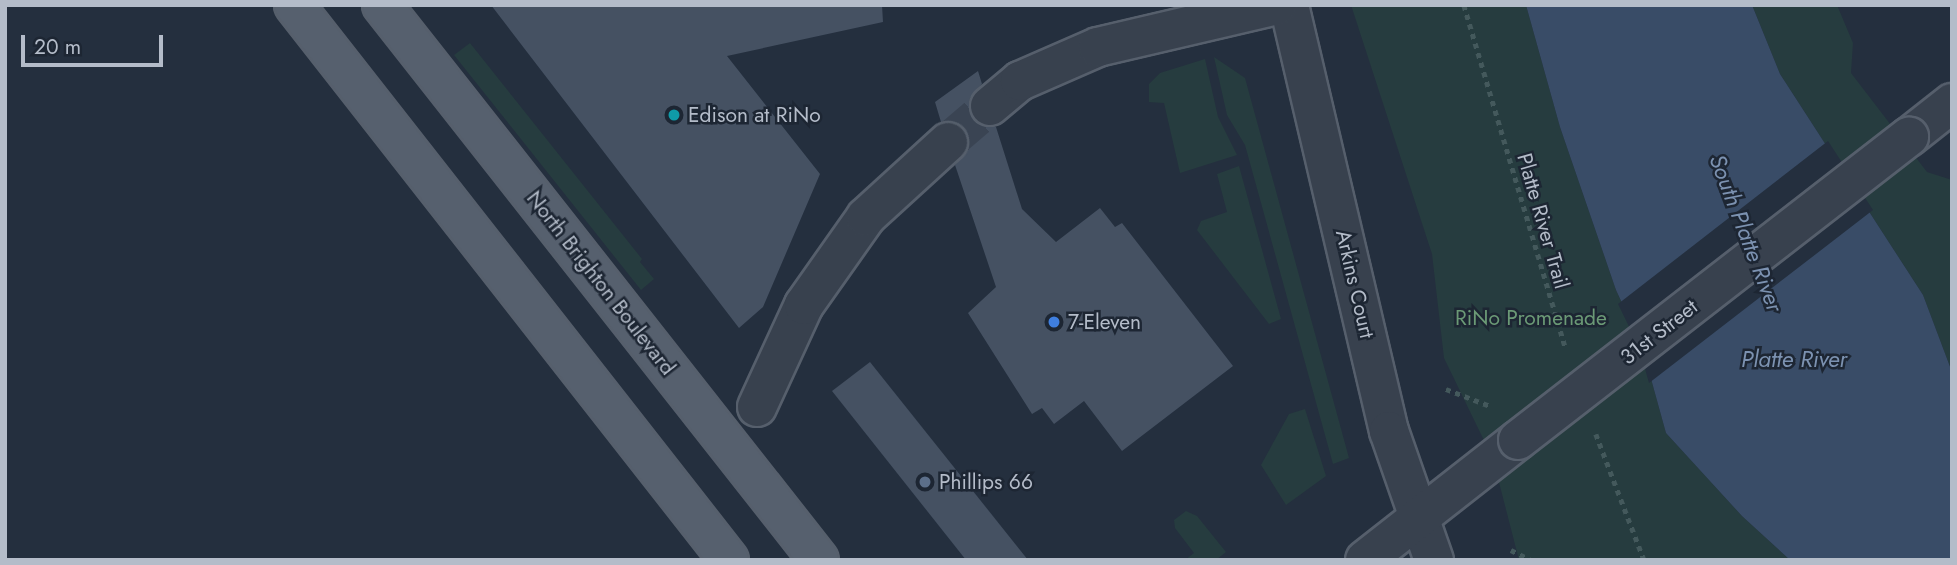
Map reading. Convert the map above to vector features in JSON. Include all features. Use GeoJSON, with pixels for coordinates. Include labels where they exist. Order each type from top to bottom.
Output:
{"type":"FeatureCollection","features":[{"type":"Feature","properties":{"kind":"main road"},"geometry":{"type":"LineString","coordinates":[[294,5],[729,560]]}},
{"type":"Feature","properties":{"kind":"main road","name":"North Brighton Boulevard"},"geometry":{"type":"LineString","coordinates":[[382,5],[819,560]]}},
{"type":"Feature","properties":{"kind":"street"},"geometry":{"type":"LineString","coordinates":[[990,106],[1020,81],[1098,47],[1277,5]]}},
{"type":"Feature","properties":{"kind":"street","name":"Arkins Court"},"geometry":{"type":"LineString","coordinates":[[1289,5],[1389,431],[1434,560]]}},
{"type":"Feature","properties":{"kind":"street","name":"31st Street"},"geometry":{"type":"LineString","coordinates":[[1365,560],[1952,103]]}},
{"type":"Feature","properties":{"kind":"street"},"geometry":{"type":"LineString","coordinates":[[757,407],[804,305],[866,217],[948,142]]}},
{"type":"Feature","properties":{"kind":"path","name":"Platte River Trail"},"geometry":{"type":"LineString","coordinates":[[1464,5],[1543,283],[1570,359]]}},
{"type":"Feature","properties":{"kind":"path"},"geometry":{"type":"LineString","coordinates":[[1446,389],[1494,408]]}},
{"type":"Feature","properties":{"kind":"path"},"geometry":{"type":"LineString","coordinates":[[1592,422],[1644,560]]}},
{"type":"Feature","properties":{"kind":"path"},"geometry":{"type":"LineString","coordinates":[[1511,550],[1531,560]]}},
{"type":"Feature","properties":{"kind":"green space","name":"RiNo Promenade"},"geometry":{"type":"Polygon","coordinates":[[[1351,5],[1526,5],[1560,127],[1616,290],[1642,346],[1666,433],[1742,516],[1790,560],[1519,560],[1493,459],[1444,358],[1432,254],[1351,5]]]}},
{"type":"Feature","properties":{"kind":"green space"},"geometry":{"type":"Polygon","coordinates":[[[1752,5],[1837,5],[1853,43],[1851,73],[1927,172],[1952,180],[1952,372],[1923,295],[1780,74],[1752,5]]]}},
{"type":"Feature","properties":{"kind":"green space"},"geometry":{"type":"Polygon","coordinates":[[[470,43],[642,259],[640,262],[654,279],[641,290],[454,55],[470,43]]]}},
{"type":"Feature","properties":{"kind":"green space"},"geometry":{"type":"Polygon","coordinates":[[[1214,57],[1245,78],[1349,458],[1333,464],[1245,145],[1227,115],[1214,57]]]}},
{"type":"Feature","properties":{"kind":"green space"},"geometry":{"type":"Polygon","coordinates":[[[1205,59],[1218,117],[1237,155],[1180,173],[1164,103],[1149,102],[1149,84],[1160,73],[1205,59]]]}},
{"type":"Feature","properties":{"kind":"green space"},"geometry":{"type":"Polygon","coordinates":[[[1239,166],[1281,319],[1269,324],[1197,230],[1201,221],[1227,212],[1217,174],[1239,166]]]}},
{"type":"Feature","properties":{"kind":"green space"},"geometry":{"type":"Polygon","coordinates":[[[1305,409],[1326,476],[1286,505],[1261,465],[1289,414],[1305,409]]]}},
{"type":"Feature","properties":{"kind":"green space"},"geometry":{"type":"Polygon","coordinates":[[[1186,511],[1197,516],[1226,552],[1216,560],[1185,560],[1194,553],[1175,528],[1174,520],[1186,511]]]}},
{"type":"Feature","properties":{"kind":"water","name":"Platte River"},"geometry":{"type":"Polygon","coordinates":[[[1526,5],[1752,5],[1780,74],[1923,295],[1952,372],[1952,560],[1790,560],[1742,516],[1666,433],[1642,346],[1616,290],[1560,127],[1526,5]]]}},
{"type":"Feature","properties":{"kind":"pier"},"geometry":{"type":"Polygon","coordinates":[[[1828,141],[1873,210],[1649,383],[1639,347],[1618,304],[1828,141]]]}},
{"type":"Feature","properties":{"kind":"building","name":"Edison at RiNo"},"geometry":{"type":"Polygon","coordinates":[[[491,5],[882,5],[883,22],[727,56],[820,174],[763,307],[739,328],[491,5]]]}},
{"type":"Feature","properties":{"kind":"building"},"geometry":{"type":"Polygon","coordinates":[[[978,71],[982,84],[970,98],[969,110],[982,126],[996,127],[1022,209],[1056,242],[1100,208],[1115,227],[1122,223],[1233,366],[1122,451],[1084,401],[1054,424],[1042,408],[1032,414],[968,313],[996,287],[955,165],[969,149],[969,137],[955,121],[941,122],[935,102],[978,71]]]}},
{"type":"Feature","properties":{"kind":"building"},"geometry":{"type":"Polygon","coordinates":[[[870,362],[1028,560],[966,560],[832,391],[870,362]]]}},
{"type":"Feature","properties":{"kind":"tunnel"},"geometry":{"type":"LineString","coordinates":[[948,142],[990,106]]}},
{"type":"Feature","properties":{"kind":"place","name":"Edison at RiNo"},"geometry":{"type":"Point","coordinates":[674,115]}},
{"type":"Feature","properties":{"kind":"place","name":"7-Eleven"},"geometry":{"type":"Point","coordinates":[1054,322]}},
{"type":"Feature","properties":{"kind":"place","name":"Phillips 66"},"geometry":{"type":"Point","coordinates":[925,482]}},
{"type":"Feature","properties":{"kind":"water label","name":"South Platte River"},"geometry":{"type":"Point","coordinates":[1746,233]}}]}
